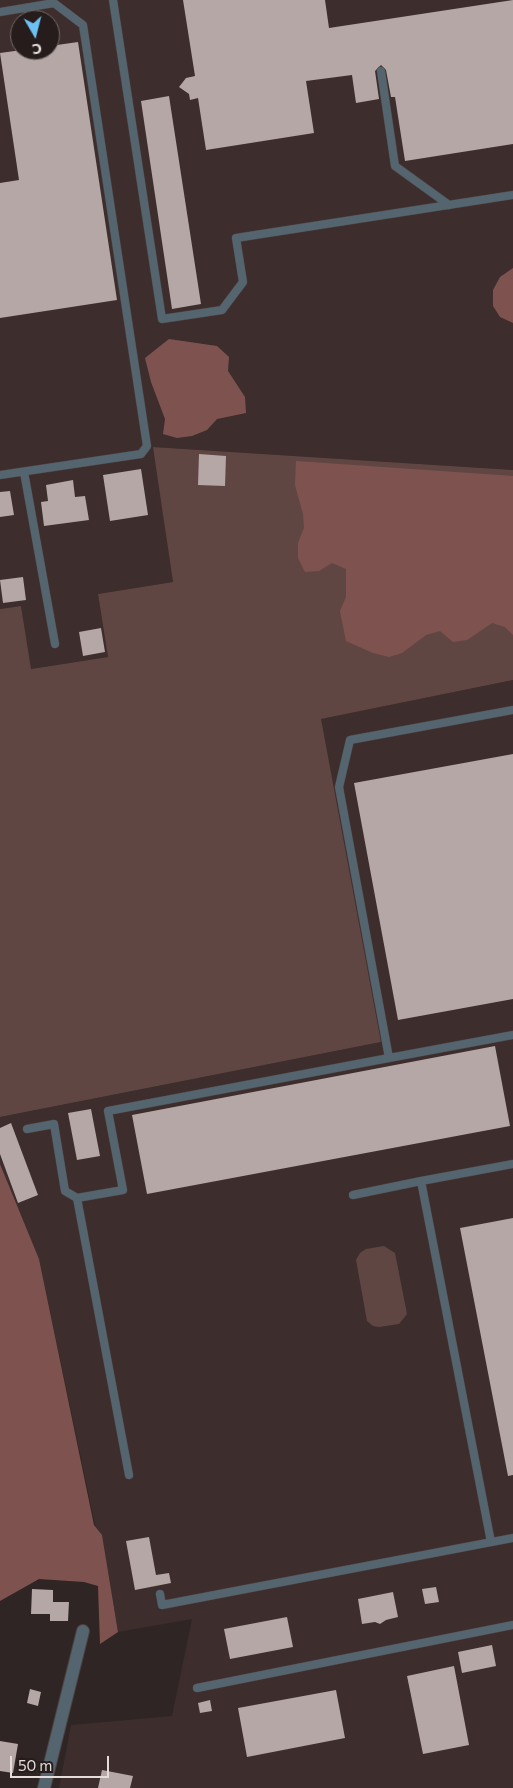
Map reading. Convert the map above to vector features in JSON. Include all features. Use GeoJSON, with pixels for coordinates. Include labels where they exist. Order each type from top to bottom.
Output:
{"type":"FeatureCollection","features":[{"type":"Feature","properties":{"kind":"street"},"geometry":{"type":"LineString","coordinates":[[44,1788],[83,1631]]}},
{"type":"Feature","properties":{"kind":"lane"},"geometry":{"type":"LineString","coordinates":[[113,0],[162,319],[222,310],[243,282],[236,238],[513,195]]}},
{"type":"Feature","properties":{"kind":"lane"},"geometry":{"type":"LineString","coordinates":[[0,12],[54,3],[83,25],[147,446],[141,454],[0,475]]}},
{"type":"Feature","properties":{"kind":"lane"},"geometry":{"type":"LineString","coordinates":[[381,71],[395,166],[449,205]]}},
{"type":"Feature","properties":{"kind":"lane"},"geometry":{"type":"LineString","coordinates":[[24,472],[55,644]]}},
{"type":"Feature","properties":{"kind":"lane"},"geometry":{"type":"LineString","coordinates":[[389,1058],[339,787],[350,740],[513,710]]}},
{"type":"Feature","properties":{"kind":"lane"},"geometry":{"type":"LineString","coordinates":[[27,1129],[54,1124],[66,1191],[77,1198],[123,1190],[108,1112],[513,1035]]}},
{"type":"Feature","properties":{"kind":"lane"},"geometry":{"type":"LineString","coordinates":[[353,1195],[513,1164]]}},
{"type":"Feature","properties":{"kind":"lane"},"geometry":{"type":"LineString","coordinates":[[421,1181],[491,1542]]}},
{"type":"Feature","properties":{"kind":"lane"},"geometry":{"type":"LineString","coordinates":[[77,1198],[129,1475]]}},
{"type":"Feature","properties":{"kind":"lane"},"geometry":{"type":"LineString","coordinates":[[160,1594],[162,1605],[513,1538]]}},
{"type":"Feature","properties":{"kind":"lane"},"geometry":{"type":"LineString","coordinates":[[197,1688],[513,1625]]}},
{"type":"Feature","properties":{"kind":"shaded area"},"geometry":{"type":"Polygon","coordinates":[[[0,0],[513,0],[513,470],[154,447],[173,582],[98,594],[108,657],[30,669],[21,606],[0,609],[0,0]]]}},
{"type":"Feature","properties":{"kind":"shaded area"},"geometry":{"type":"Polygon","coordinates":[[[513,268],[513,323],[500,317],[493,306],[493,290],[500,277],[513,268]]]}},
{"type":"Feature","properties":{"kind":"shaded area"},"geometry":{"type":"Polygon","coordinates":[[[169,339],[217,346],[229,357],[228,371],[245,397],[246,413],[217,419],[207,430],[192,436],[177,438],[163,434],[165,419],[151,382],[145,358],[169,339]]]}},
{"type":"Feature","properties":{"kind":"shaded area"},"geometry":{"type":"Polygon","coordinates":[[[153,447],[513,470],[513,680],[321,719],[381,1042],[0,1117],[0,609],[21,606],[31,669],[108,657],[98,594],[173,582],[153,447]]]}},
{"type":"Feature","properties":{"kind":"shaded area"},"geometry":{"type":"Polygon","coordinates":[[[296,461],[513,476],[513,635],[505,627],[492,623],[467,640],[453,642],[440,631],[426,635],[402,653],[389,657],[373,653],[346,641],[340,611],[346,597],[346,569],[332,563],[319,571],[305,572],[298,558],[298,543],[304,528],[303,514],[295,485],[296,461]]]}},
{"type":"Feature","properties":{"kind":"shaded area"},"geometry":{"type":"Polygon","coordinates":[[[513,680],[513,1788],[59,1788],[71,1725],[172,1716],[192,1619],[118,1632],[102,1536],[95,1525],[39,1259],[0,1164],[0,1117],[381,1042],[320,719],[513,680]]]}},
{"type":"Feature","properties":{"kind":"shaded area"},"geometry":{"type":"Polygon","coordinates":[[[0,1164],[39,1259],[94,1525],[102,1535],[118,1632],[100,1644],[98,1586],[84,1582],[39,1579],[0,1601],[0,1164]]]}},
{"type":"Feature","properties":{"kind":"shaded area"},"geometry":{"type":"Polygon","coordinates":[[[384,1246],[395,1253],[407,1314],[399,1324],[379,1327],[373,1326],[367,1321],[356,1260],[360,1253],[366,1249],[384,1246]]]}},
{"type":"Feature","properties":{"kind":"building"},"geometry":{"type":"Polygon","coordinates":[[[183,0],[325,0],[329,28],[513,0],[513,144],[405,161],[395,97],[391,97],[386,70],[381,65],[375,71],[379,99],[356,103],[352,75],[306,81],[314,133],[206,150],[198,98],[190,100],[189,94],[179,87],[186,78],[195,76],[183,0]]]}},
{"type":"Feature","properties":{"kind":"building"},"geometry":{"type":"Polygon","coordinates":[[[78,42],[117,300],[0,318],[0,183],[19,180],[0,53],[10,52],[10,60],[60,60],[60,45],[78,42]]]}},
{"type":"Feature","properties":{"kind":"building"},"geometry":{"type":"Polygon","coordinates":[[[169,96],[201,304],[172,309],[141,101],[169,96]]]}},
{"type":"Feature","properties":{"kind":"building"},"geometry":{"type":"Polygon","coordinates":[[[199,454],[226,456],[225,486],[198,485],[199,454]]]}},
{"type":"Feature","properties":{"kind":"building"},"geometry":{"type":"Polygon","coordinates":[[[141,469],[148,515],[110,521],[103,475],[141,469]]]}},
{"type":"Feature","properties":{"kind":"building"},"geometry":{"type":"Polygon","coordinates":[[[73,480],[75,497],[85,496],[89,520],[44,526],[41,502],[48,501],[46,485],[73,480]]]}},
{"type":"Feature","properties":{"kind":"building"},"geometry":{"type":"Polygon","coordinates":[[[10,491],[14,515],[0,517],[0,492],[10,491]]]}},
{"type":"Feature","properties":{"kind":"building"},"geometry":{"type":"Polygon","coordinates":[[[23,577],[26,600],[3,603],[0,580],[23,577]]]}},
{"type":"Feature","properties":{"kind":"building"},"geometry":{"type":"Polygon","coordinates":[[[101,628],[105,652],[83,656],[79,632],[101,628]]]}},
{"type":"Feature","properties":{"kind":"building"},"geometry":{"type":"Polygon","coordinates":[[[513,754],[513,999],[398,1020],[354,783],[513,754]]]}},
{"type":"Feature","properties":{"kind":"building"},"geometry":{"type":"Polygon","coordinates":[[[495,1046],[510,1126],[147,1194],[132,1115],[495,1046]]]}},
{"type":"Feature","properties":{"kind":"building"},"geometry":{"type":"Polygon","coordinates":[[[91,1109],[100,1156],[77,1160],[68,1113],[91,1109]]]}},
{"type":"Feature","properties":{"kind":"building"},"geometry":{"type":"Polygon","coordinates":[[[11,1123],[38,1195],[18,1203],[0,1154],[0,1128],[11,1123]]]}},
{"type":"Feature","properties":{"kind":"building"},"geometry":{"type":"Polygon","coordinates":[[[513,1218],[513,1475],[508,1476],[460,1228],[513,1218]]]}},
{"type":"Feature","properties":{"kind":"building"},"geometry":{"type":"Polygon","coordinates":[[[149,1537],[156,1575],[169,1573],[171,1583],[135,1590],[126,1541],[149,1537]]]}},
{"type":"Feature","properties":{"kind":"building"},"geometry":{"type":"Polygon","coordinates":[[[436,1587],[439,1602],[425,1604],[422,1589],[436,1587]]]}},
{"type":"Feature","properties":{"kind":"building"},"geometry":{"type":"Polygon","coordinates":[[[32,1589],[53,1590],[53,1602],[69,1602],[68,1621],[50,1621],[50,1614],[31,1614],[32,1589]]]}},
{"type":"Feature","properties":{"kind":"building"},"geometry":{"type":"Polygon","coordinates":[[[393,1592],[398,1617],[386,1620],[380,1624],[375,1622],[362,1624],[358,1599],[393,1592]]]}},
{"type":"Feature","properties":{"kind":"building"},"geometry":{"type":"Polygon","coordinates":[[[287,1617],[293,1647],[230,1659],[224,1629],[287,1617]]]}},
{"type":"Feature","properties":{"kind":"building"},"geometry":{"type":"Polygon","coordinates":[[[492,1645],[496,1666],[462,1673],[458,1652],[492,1645]]]}},
{"type":"Feature","properties":{"kind":"building"},"geometry":{"type":"Polygon","coordinates":[[[454,1666],[469,1745],[423,1754],[407,1676],[454,1666]]]}},
{"type":"Feature","properties":{"kind":"building"},"geometry":{"type":"Polygon","coordinates":[[[30,1689],[41,1692],[38,1706],[27,1703],[30,1689]]]}},
{"type":"Feature","properties":{"kind":"building"},"geometry":{"type":"Polygon","coordinates":[[[336,1690],[345,1738],[247,1757],[238,1708],[336,1690]]]}},
{"type":"Feature","properties":{"kind":"building"},"geometry":{"type":"Polygon","coordinates":[[[210,1700],[212,1711],[200,1713],[198,1703],[210,1700]]]}},
{"type":"Feature","properties":{"kind":"building"},"geometry":{"type":"Polygon","coordinates":[[[0,1741],[18,1744],[13,1773],[0,1771],[0,1741]]]}},
{"type":"Feature","properties":{"kind":"building"},"geometry":{"type":"Polygon","coordinates":[[[102,1770],[133,1776],[130,1788],[98,1788],[102,1770]]]}}]}
